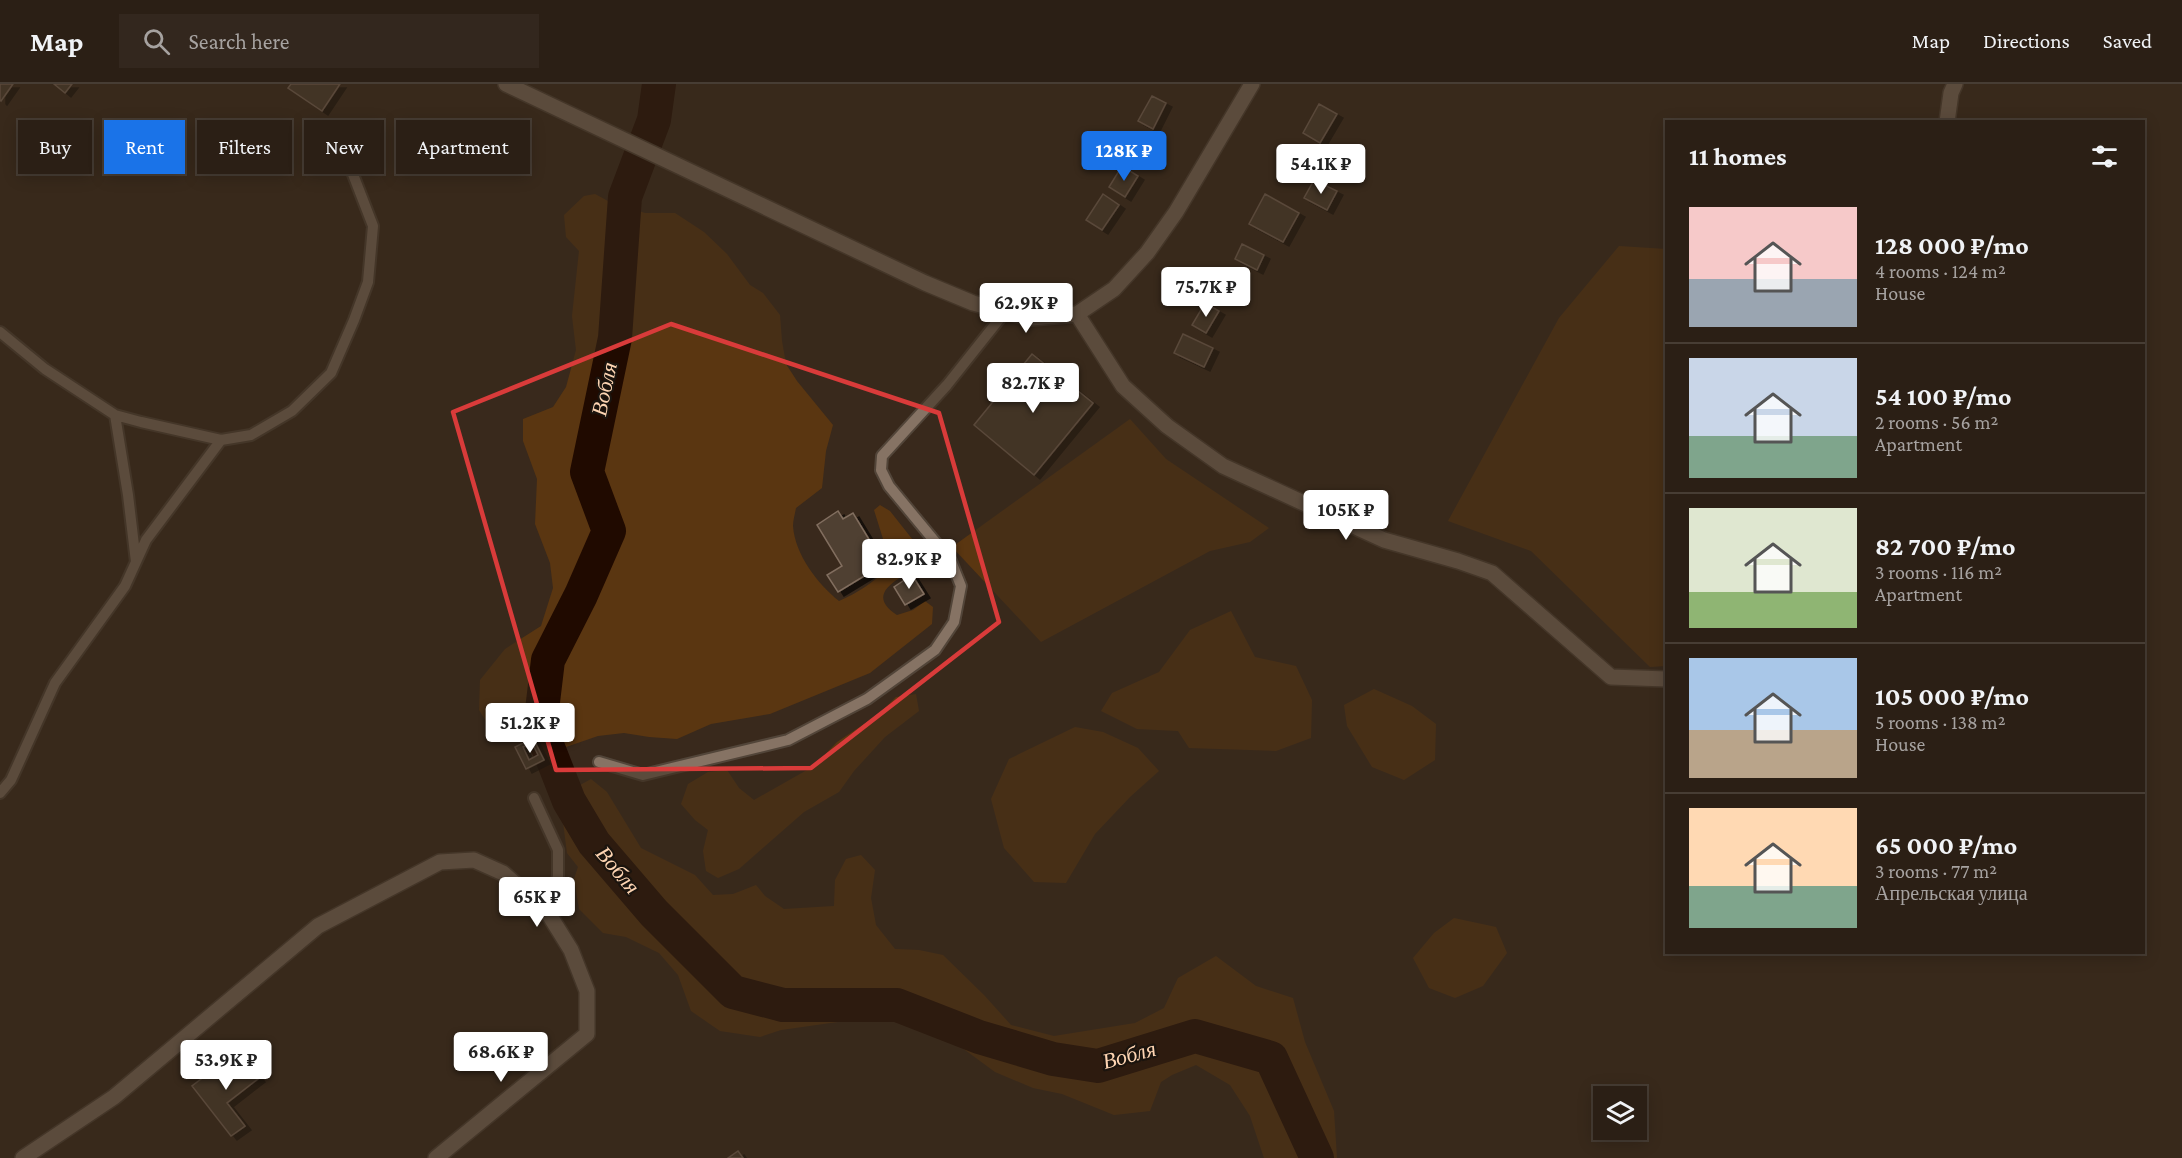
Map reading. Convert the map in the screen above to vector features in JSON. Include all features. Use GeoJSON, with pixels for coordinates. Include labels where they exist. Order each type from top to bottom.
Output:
{"type":"FeatureCollection","features":[{"type":"Feature","properties":{"kind":"street"},"geometry":{"type":"LineString","coordinates":[[506,84],[925,283],[973,303],[1031,318],[1077,314],[1114,289],[1147,254],[1176,212],[1252,84]]}},
{"type":"Feature","properties":{"kind":"street"},"geometry":{"type":"LineString","coordinates":[[1947,120],[1954,84]]}},
{"type":"Feature","properties":{"kind":"street"},"geometry":{"type":"LineString","coordinates":[[1077,314],[1123,386],[1167,426],[1223,466],[1384,540],[1492,573],[1611,677],[1665,680]]}},
{"type":"Feature","properties":{"kind":"street"},"geometry":{"type":"LineString","coordinates":[[23,1158],[114,1097],[318,926],[440,862],[474,860],[503,873],[548,913],[571,950],[586,990],[587,1034],[436,1158]]}},
{"type":"Feature","properties":{"kind":"lane"},"geometry":{"type":"LineString","coordinates":[[0,332],[45,369],[115,415],[141,423],[221,440],[251,435],[292,411],[331,373],[354,320],[368,282],[373,226],[353,174]]}},
{"type":"Feature","properties":{"kind":"lane"},"geometry":{"type":"LineString","coordinates":[[598,762],[643,775],[788,740],[867,699],[935,650],[954,622],[961,586],[951,561],[889,486],[881,470],[882,456],[947,385],[1005,312]]}},
{"type":"Feature","properties":{"kind":"lane"},"geometry":{"type":"LineString","coordinates":[[115,415],[136,562]]}},
{"type":"Feature","properties":{"kind":"lane"},"geometry":{"type":"LineString","coordinates":[[0,793],[11,780],[55,683],[125,586],[146,540],[221,440]]}},
{"type":"Feature","properties":{"kind":"lane"},"geometry":{"type":"LineString","coordinates":[[534,798],[558,850],[558,876],[548,913]]}},
{"type":"Feature","properties":{"kind":"highlighted area"},"geometry":{"type":"Polygon","coordinates":[[[671,324],[939,413],[999,622],[811,768],[556,770],[453,412],[671,324]]]}},
{"type":"Feature","properties":{"kind":"shaded area"},"geometry":{"type":"Polygon","coordinates":[[[595,194],[608,201],[645,213],[675,213],[704,232],[727,254],[750,285],[763,293],[780,315],[786,364],[833,425],[826,451],[822,488],[796,508],[793,522],[798,548],[809,568],[823,586],[839,601],[865,587],[888,569],[888,555],[874,510],[880,505],[890,511],[924,554],[925,576],[913,571],[892,583],[884,592],[886,606],[897,615],[913,610],[925,601],[933,607],[932,624],[870,673],[770,714],[711,724],[677,739],[624,733],[598,736],[566,747],[552,733],[530,725],[511,734],[491,729],[479,710],[480,680],[505,649],[541,626],[553,588],[550,563],[535,524],[537,479],[523,441],[523,419],[553,407],[566,387],[576,350],[572,316],[579,251],[566,237],[564,215],[584,196],[595,194]]]}},
{"type":"Feature","properties":{"kind":"shaded area"},"geometry":{"type":"Polygon","coordinates":[[[1619,246],[1665,249],[1665,666],[1650,667],[1531,551],[1448,521],[1559,318],[1619,246]]]}},
{"type":"Feature","properties":{"kind":"shaded area"},"geometry":{"type":"Polygon","coordinates":[[[1130,419],[1166,459],[1269,528],[1250,542],[1210,551],[1041,642],[952,547],[1130,419]]]}},
{"type":"Feature","properties":{"kind":"shaded area"},"geometry":{"type":"Polygon","coordinates":[[[1231,611],[1255,657],[1296,666],[1312,700],[1311,738],[1276,751],[1189,748],[1178,731],[1137,729],[1101,711],[1112,693],[1159,672],[1190,630],[1231,611]]]}},
{"type":"Feature","properties":{"kind":"shaded area"},"geometry":{"type":"Polygon","coordinates":[[[1374,689],[1412,706],[1436,724],[1435,760],[1404,780],[1372,767],[1347,726],[1344,705],[1374,689]]]}},
{"type":"Feature","properties":{"kind":"shaded area"},"geometry":{"type":"Polygon","coordinates":[[[916,694],[919,711],[885,737],[854,771],[839,792],[804,812],[739,869],[718,878],[706,871],[703,851],[708,830],[695,820],[681,804],[688,784],[708,772],[727,770],[739,788],[754,800],[814,766],[837,742],[879,714],[896,697],[916,694]]]}},
{"type":"Feature","properties":{"kind":"shaded area"},"geometry":{"type":"Polygon","coordinates":[[[1075,727],[1103,732],[1138,748],[1159,771],[1130,797],[1095,834],[1066,883],[1034,882],[1004,848],[991,799],[1009,759],[1075,727]]]}},
{"type":"Feature","properties":{"kind":"shaded area"},"geometry":{"type":"Polygon","coordinates":[[[591,779],[607,792],[641,848],[695,875],[713,895],[733,894],[756,885],[765,896],[784,909],[834,906],[835,880],[846,859],[861,855],[875,870],[871,898],[876,925],[895,949],[919,950],[943,955],[1011,1025],[1054,1036],[1135,1023],[1164,1008],[1178,978],[1216,956],[1256,986],[1293,998],[1305,1042],[1334,1111],[1337,1158],[1264,1158],[1250,1116],[1230,1085],[1196,1065],[1161,1082],[1150,1111],[1114,1115],[1062,1094],[1033,1088],[995,1072],[950,1039],[914,1026],[873,1017],[781,1030],[760,1037],[720,1031],[691,1011],[678,975],[659,953],[626,937],[603,933],[579,909],[574,879],[578,867],[567,853],[563,822],[555,805],[557,798],[591,779]]]}},
{"type":"Feature","properties":{"kind":"shaded area"},"geometry":{"type":"Polygon","coordinates":[[[1454,918],[1496,927],[1507,953],[1483,986],[1455,998],[1429,988],[1413,958],[1434,933],[1454,918]]]}},
{"type":"Feature","properties":{"kind":"building"},"geometry":{"type":"Polygon","coordinates":[[[0,84],[13,84],[1,101],[0,100],[0,84]]]}},
{"type":"Feature","properties":{"kind":"building"},"geometry":{"type":"Polygon","coordinates":[[[54,84],[72,84],[65,93],[54,84]]]}},
{"type":"Feature","properties":{"kind":"building"},"geometry":{"type":"Polygon","coordinates":[[[291,84],[340,84],[322,111],[288,88],[291,84]]]}},
{"type":"Feature","properties":{"kind":"building"},"geometry":{"type":"Polygon","coordinates":[[[1152,96],[1166,103],[1153,129],[1138,121],[1152,96]]]}},
{"type":"Feature","properties":{"kind":"building"},"geometry":{"type":"Polygon","coordinates":[[[1319,104],[1337,114],[1320,143],[1303,133],[1319,104]]]}},
{"type":"Feature","properties":{"kind":"building"},"geometry":{"type":"Polygon","coordinates":[[[1122,166],[1138,176],[1125,197],[1109,187],[1122,166]]]}},
{"type":"Feature","properties":{"kind":"building"},"geometry":{"type":"Polygon","coordinates":[[[1314,180],[1337,191],[1327,210],[1304,198],[1314,180]]]}},
{"type":"Feature","properties":{"kind":"building"},"geometry":{"type":"Polygon","coordinates":[[[1103,194],[1119,205],[1102,230],[1086,220],[1103,194]]]}},
{"type":"Feature","properties":{"kind":"building"},"geometry":{"type":"Polygon","coordinates":[[[1265,194],[1299,213],[1283,242],[1249,224],[1265,194]]]}},
{"type":"Feature","properties":{"kind":"building"},"geometry":{"type":"Polygon","coordinates":[[[1242,244],[1264,255],[1257,270],[1235,259],[1242,244]]]}},
{"type":"Feature","properties":{"kind":"building"},"geometry":{"type":"Polygon","coordinates":[[[1205,303],[1219,311],[1206,333],[1192,325],[1205,303]]]}},
{"type":"Feature","properties":{"kind":"building"},"geometry":{"type":"Polygon","coordinates":[[[1183,334],[1213,348],[1204,367],[1174,353],[1183,334]]]}},
{"type":"Feature","properties":{"kind":"building"},"geometry":{"type":"Polygon","coordinates":[[[1032,354],[1093,403],[1034,475],[974,425],[1032,354]]]}},
{"type":"Feature","properties":{"kind":"building"},"geometry":{"type":"Polygon","coordinates":[[[838,511],[843,519],[853,513],[884,564],[838,592],[827,575],[842,566],[817,525],[838,511]]]}},
{"type":"Feature","properties":{"kind":"building"},"geometry":{"type":"Polygon","coordinates":[[[912,575],[924,594],[905,605],[894,587],[912,575]]]}},
{"type":"Feature","properties":{"kind":"building"},"geometry":{"type":"Polygon","coordinates":[[[533,738],[544,760],[526,769],[515,747],[533,738]],[[532,743],[523,747],[529,760],[538,755],[532,743]]]}},
{"type":"Feature","properties":{"kind":"building"},"geometry":{"type":"Polygon","coordinates":[[[242,1056],[259,1078],[227,1103],[245,1126],[231,1136],[192,1086],[221,1064],[225,1069],[242,1056]]]}},
{"type":"Feature","properties":{"kind":"building"},"geometry":{"type":"Polygon","coordinates":[[[738,1151],[743,1158],[728,1158],[738,1151]]]}},
{"type":"Feature","properties":{"kind":"waterway","name":"Вобля"},"geometry":{"type":"LineString","coordinates":[[659,84],[654,120],[625,197],[615,338],[587,472],[609,531],[581,595],[548,660],[540,727],[569,801],[594,843],[654,913],[733,992],[783,1005],[897,1005],[979,1037],[1053,1059],[1098,1066],[1195,1036],[1271,1058],[1317,1158]]}}]}
